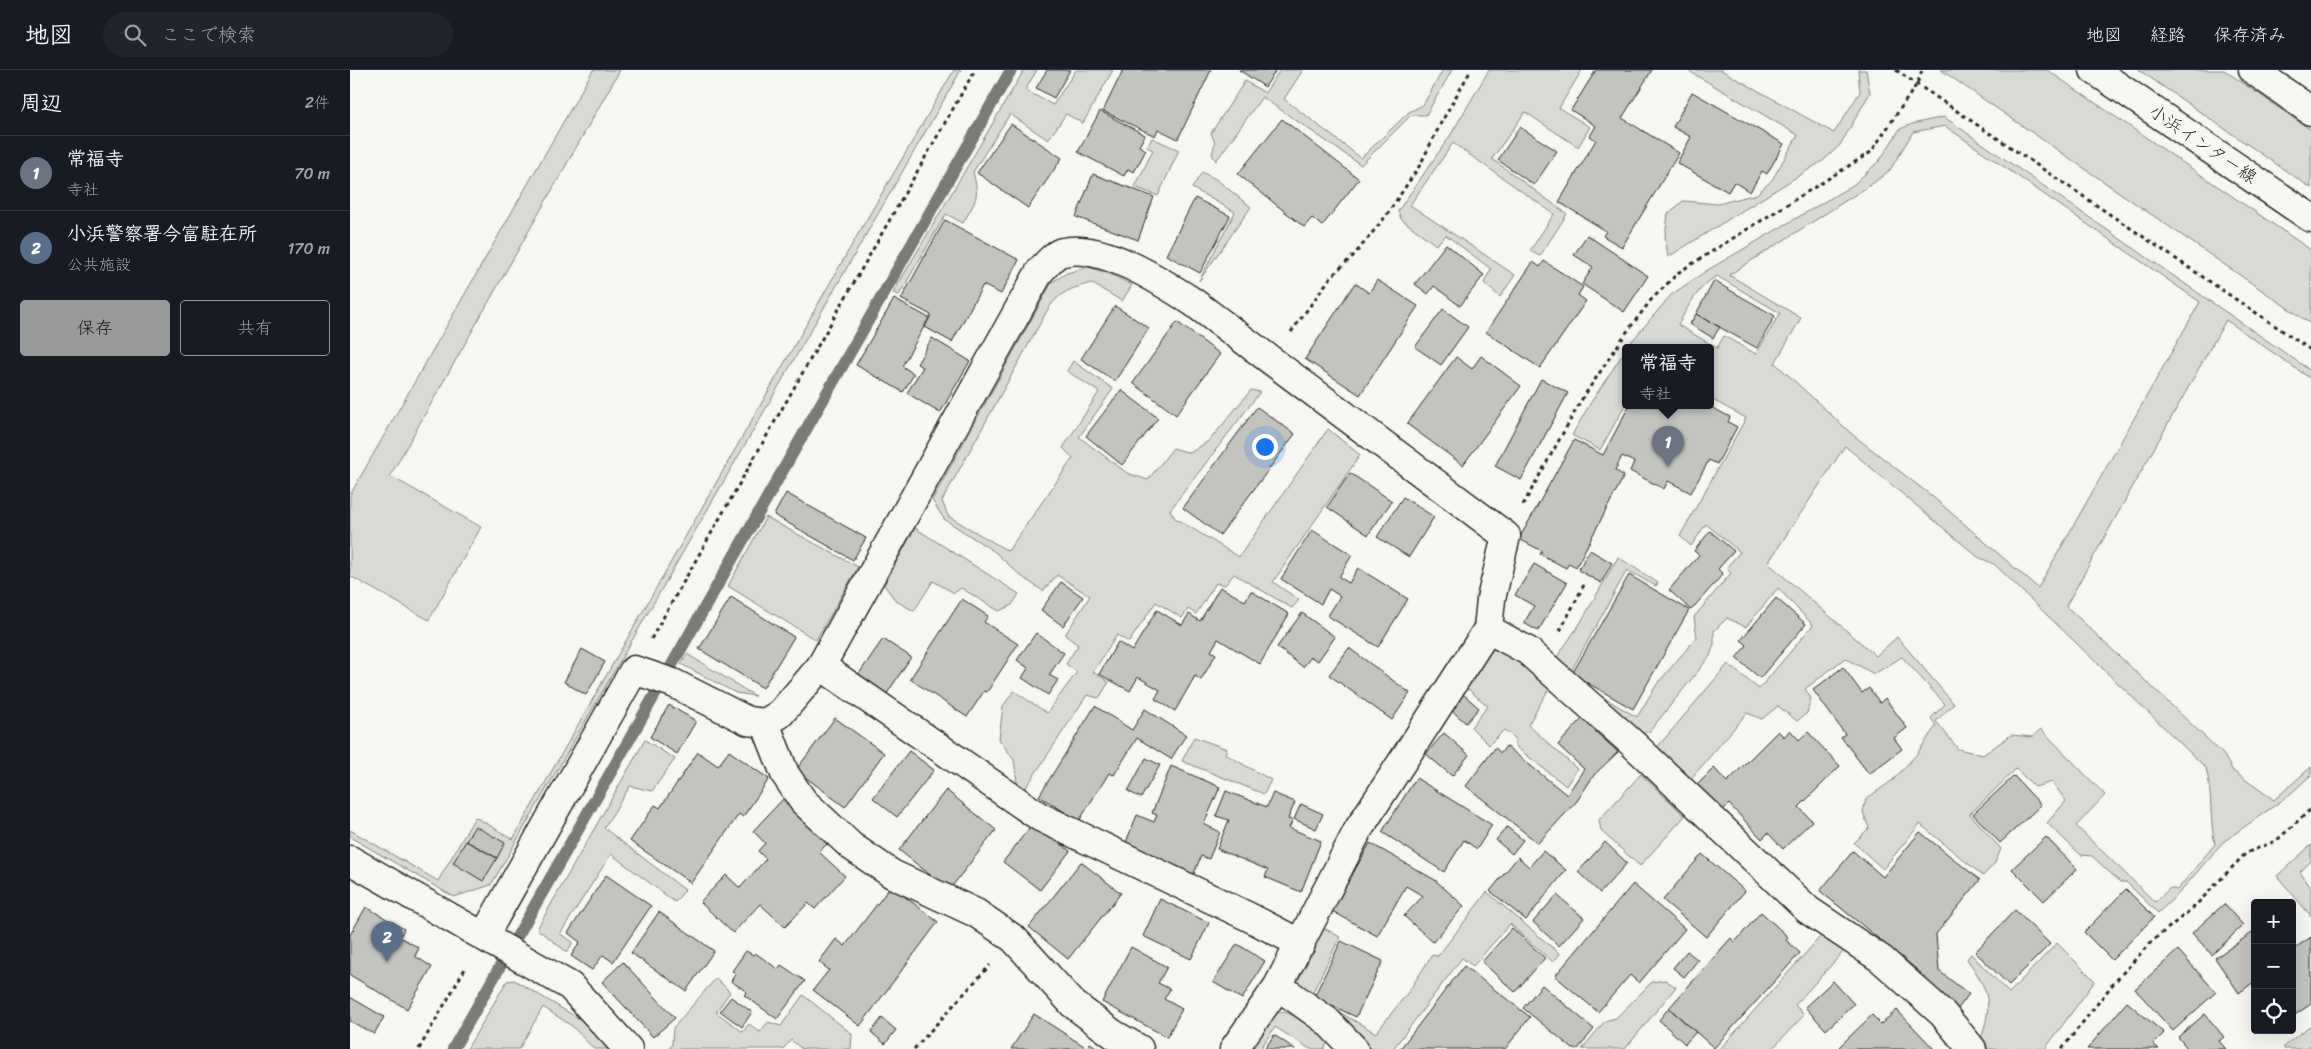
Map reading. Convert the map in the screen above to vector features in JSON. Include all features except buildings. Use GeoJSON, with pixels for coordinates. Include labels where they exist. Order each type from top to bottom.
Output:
{"type":"FeatureCollection","features":[{"type":"Feature","properties":{"kind":"main road","name":"小浜インター線"},"geometry":{"type":"LineString","coordinates":[[2094,70],[2311,218]]}},
{"type":"Feature","properties":{"kind":"main road"},"geometry":{"type":"LineString","coordinates":[[2253,70],[2311,111]]}},
{"type":"Feature","properties":{"kind":"main road"},"geometry":{"type":"LineString","coordinates":[[490,939],[640,672],[673,683],[748,721],[765,723],[780,714],[821,666],[1040,271],[1061,252],[1089,250],[1152,275],[1193,302],[1506,536],[1491,600],[1488,629],[1358,830],[1278,986],[1234,1049]]}},
{"type":"Feature","properties":{"kind":"main road"},"geometry":{"type":"LineString","coordinates":[[1488,629],[1528,651],[1632,743],[1808,910],[1881,960],[1943,1014],[1972,1049]]}},
{"type":"Feature","properties":{"kind":"main road"},"geometry":{"type":"LineString","coordinates":[[821,666],[1040,817],[1250,917],[1301,944]]}},
{"type":"Feature","properties":{"kind":"main road"},"geometry":{"type":"LineString","coordinates":[[765,723],[786,774],[803,801],[851,846],[892,874],[976,913],[1014,939],[1073,1004],[1113,1034],[1139,1049]]}},
{"type":"Feature","properties":{"kind":"main road"},"geometry":{"type":"LineString","coordinates":[[350,860],[570,986],[628,1049]]}},
{"type":"Feature","properties":{"kind":"main road"},"geometry":{"type":"LineString","coordinates":[[1278,986],[1327,1021],[1354,1049]]}},
{"type":"Feature","properties":{"kind":"path"},"geometry":{"type":"LineString","coordinates":[[640,672],[974,70]]}},
{"type":"Feature","properties":{"kind":"path"},"geometry":{"type":"LineString","coordinates":[[1270,360],[1331,277],[1355,254],[1386,216],[1420,165],[1471,70]]}},
{"type":"Feature","properties":{"kind":"path"},"geometry":{"type":"LineString","coordinates":[[1896,70],[2311,350]]}},
{"type":"Feature","properties":{"kind":"path"},"geometry":{"type":"LineString","coordinates":[[1506,536],[1582,399],[1626,333],[1651,300],[1679,272],[1871,152],[1916,84],[1922,70]]}},
{"type":"Feature","properties":{"kind":"path"},"geometry":{"type":"LineString","coordinates":[[1555,639],[1585,583]]}},
{"type":"Feature","properties":{"kind":"path"},"geometry":{"type":"LineString","coordinates":[[2062,1049],[2112,985],[2151,942],[2194,907],[2246,853],[2276,841],[2311,809]]}},
{"type":"Feature","properties":{"kind":"path"},"geometry":{"type":"LineString","coordinates":[[419,1049],[490,939]]}},
{"type":"Feature","properties":{"kind":"path"},"geometry":{"type":"LineString","coordinates":[[914,1049],[1014,939]]}},
{"type":"Feature","properties":{"kind":"shaded area"},"geometry":{"type":"Polygon","coordinates":[[[593,70],[620,70],[390,476],[481,527],[429,620],[350,576],[350,495],[593,70]]]}},
{"type":"Feature","properties":{"kind":"shaded area"},"geometry":{"type":"Polygon","coordinates":[[[954,70],[961,70],[491,885],[454,897],[350,837],[350,830],[438,881],[475,817],[513,839],[850,248],[954,70]]]}},
{"type":"Feature","properties":{"kind":"shaded area"},"geometry":{"type":"Polygon","coordinates":[[[1024,70],[1037,70],[1025,90],[1053,105],[1076,70],[1113,70],[1083,123],[1066,114],[1048,140],[1010,114],[973,172],[976,199],[963,223],[946,214],[899,295],[893,293],[1024,70]]]}},
{"type":"Feature","properties":{"kind":"shaded area"},"geometry":{"type":"Polygon","coordinates":[[[1280,70],[1303,70],[1284,99],[1361,158],[1409,112],[1423,105],[1443,70],[1452,70],[1426,115],[1411,115],[1361,165],[1262,97],[1216,161],[1212,154],[1215,143],[1211,133],[1245,81],[1265,93],[1280,70]]]}},
{"type":"Feature","properties":{"kind":"shaded area"},"geometry":{"type":"Polygon","coordinates":[[[1489,70],[1582,70],[1559,108],[1590,127],[1578,147],[1525,112],[1492,159],[1567,214],[1540,256],[1530,251],[1554,214],[1453,143],[1410,205],[1515,275],[1500,297],[1484,283],[1491,269],[1446,235],[1436,245],[1401,219],[1398,211],[1450,136],[1489,70]]]}},
{"type":"Feature","properties":{"kind":"shaded area"},"geometry":{"type":"Polygon","coordinates":[[[1687,70],[1721,70],[1834,133],[1860,92],[1858,70],[1866,70],[1870,93],[1840,145],[1824,160],[1668,257],[1665,237],[1668,214],[1683,201],[1718,204],[1757,194],[1772,180],[1798,135],[1687,70]]]}},
{"type":"Feature","properties":{"kind":"shaded area"},"geometry":{"type":"Polygon","coordinates":[[[1941,70],[2047,70],[2311,250],[2311,324],[1941,70]]]}},
{"type":"Feature","properties":{"kind":"shaded area"},"geometry":{"type":"Polygon","coordinates":[[[2139,70],[2224,70],[2311,130],[2311,188],[2139,70]]]}},
{"type":"Feature","properties":{"kind":"shaded area"},"geometry":{"type":"Polygon","coordinates":[[[1944,117],[2311,371],[2311,379],[2226,320],[2066,606],[2223,754],[2233,771],[2274,800],[2311,767],[2311,775],[2288,796],[2223,842],[2179,893],[2158,913],[2126,882],[2120,882],[2092,856],[2081,855],[2047,823],[2066,801],[2052,782],[2035,787],[2016,769],[1970,814],[2001,849],[1995,863],[1983,876],[1920,824],[1883,869],[1854,843],[1869,828],[1863,812],[1866,799],[1893,780],[1916,755],[1936,726],[1931,718],[1945,704],[1902,657],[1874,674],[1845,658],[1805,689],[1811,698],[1807,713],[1797,721],[1778,706],[1762,719],[1747,713],[1689,781],[1655,750],[1728,664],[1759,689],[1813,625],[1778,588],[1746,627],[1727,618],[1714,631],[1714,644],[1710,656],[1649,732],[1640,734],[1582,685],[1637,717],[1657,684],[1697,637],[1694,617],[1731,573],[1726,568],[1740,552],[1706,524],[1691,546],[1680,536],[1746,418],[1714,401],[1714,346],[1717,348],[1724,336],[1756,354],[1780,313],[1717,276],[1699,291],[1678,325],[1710,344],[1629,344],[1671,295],[1706,271],[1853,185],[1880,160],[1900,129],[1912,124],[1944,117]],[[1945,126],[1913,132],[1890,170],[1872,184],[1729,275],[1801,318],[1775,363],[1853,435],[1933,497],[2038,588],[2200,302],[1945,126]],[[1845,446],[1768,563],[1876,656],[1897,637],[1954,704],[1936,721],[1958,749],[1983,755],[2011,735],[2032,737],[2041,729],[2105,795],[2076,826],[2155,902],[2170,888],[2177,890],[2215,844],[2210,788],[2206,768],[1994,564],[1978,557],[1845,446]]]}},
{"type":"Feature","properties":{"kind":"shaded area"},"geometry":{"type":"Polygon","coordinates":[[[1152,138],[1179,150],[1158,196],[1135,187],[1153,150],[1147,147],[1152,138]]]}},
{"type":"Feature","properties":{"kind":"shaded area"},"geometry":{"type":"Polygon","coordinates":[[[1202,172],[1217,180],[1251,207],[1199,281],[1235,212],[1192,188],[1202,172]]]}},
{"type":"Feature","properties":{"kind":"shaded area"},"geometry":{"type":"Polygon","coordinates":[[[1088,267],[1110,274],[1132,285],[1122,301],[1091,283],[1077,287],[1062,294],[1048,309],[942,501],[948,516],[1008,551],[1073,458],[1063,448],[1099,392],[1067,371],[1073,361],[1113,389],[1079,437],[1127,473],[1148,480],[1173,448],[1190,453],[1210,440],[1251,390],[1260,392],[1170,510],[1175,518],[1239,557],[1328,429],[1360,455],[1273,582],[1299,600],[1292,608],[1234,574],[1225,585],[1216,583],[1196,614],[1188,609],[1182,618],[1156,602],[1129,642],[1117,635],[1093,672],[1109,682],[1099,698],[1087,695],[1025,789],[1017,782],[1014,760],[999,739],[1003,706],[1014,691],[1047,713],[1077,672],[1066,664],[1078,645],[1065,635],[1090,596],[1057,575],[1043,591],[1021,576],[995,552],[944,519],[932,500],[1052,282],[1067,273],[1088,267]]]}},
{"type":"Feature","properties":{"kind":"shaded area"},"geometry":{"type":"Polygon","coordinates":[[[1622,355],[1623,409],[1600,450],[1572,435],[1622,355]]]}},
{"type":"Feature","properties":{"kind":"shaded area"},"geometry":{"type":"Polygon","coordinates":[[[766,517],[858,567],[816,640],[728,586],[766,517]]]}},
{"type":"Feature","properties":{"kind":"shaded area"},"geometry":{"type":"Polygon","coordinates":[[[915,528],[1019,594],[1012,605],[999,611],[961,588],[954,593],[933,581],[914,611],[896,601],[884,585],[915,528]]]}},
{"type":"Feature","properties":{"kind":"shaded area"},"geometry":{"type":"Polygon","coordinates":[[[1618,557],[1658,583],[1656,586],[1627,570],[1570,673],[1555,660],[1581,622],[1618,557]]]}},
{"type":"Feature","properties":{"kind":"shaded area"},"geometry":{"type":"Polygon","coordinates":[[[1487,648],[1514,657],[1529,666],[1551,685],[1528,725],[1577,769],[1566,786],[1515,746],[1515,738],[1504,730],[1489,745],[1471,727],[1488,706],[1463,685],[1487,648]]]}},
{"type":"Feature","properties":{"kind":"shaded area"},"geometry":{"type":"Polygon","coordinates":[[[687,654],[755,696],[736,693],[681,664],[687,654]]]}},
{"type":"Feature","properties":{"kind":"shaded area"},"geometry":{"type":"Polygon","coordinates":[[[1194,737],[1227,749],[1225,754],[1271,780],[1264,794],[1182,761],[1194,737]]]}},
{"type":"Feature","properties":{"kind":"shaded area"},"geometry":{"type":"Polygon","coordinates":[[[645,740],[675,759],[652,791],[630,786],[604,828],[685,890],[675,902],[611,854],[560,934],[573,942],[567,952],[537,929],[645,740]]]}},
{"type":"Feature","properties":{"kind":"shaded area"},"geometry":{"type":"Polygon","coordinates":[[[1641,774],[1685,816],[1640,866],[1601,831],[1599,820],[1641,774]]]}},
{"type":"Feature","properties":{"kind":"shaded area"},"geometry":{"type":"Polygon","coordinates":[[[2311,845],[2311,861],[2300,872],[2311,888],[2311,916],[2277,876],[2311,845]]]}},
{"type":"Feature","properties":{"kind":"shaded area"},"geometry":{"type":"Polygon","coordinates":[[[1487,892],[1560,954],[1553,962],[1510,924],[1473,966],[1462,958],[1393,1049],[1368,1049],[1332,1014],[1295,983],[1318,932],[1326,929],[1340,937],[1311,996],[1376,1033],[1409,991],[1432,955],[1438,956],[1487,892]]]}},
{"type":"Feature","properties":{"kind":"shaded area"},"geometry":{"type":"Polygon","coordinates":[[[1821,936],[1845,950],[1795,1005],[1804,1015],[1772,1049],[1720,1049],[1821,936]]]}},
{"type":"Feature","properties":{"kind":"shaded area"},"geometry":{"type":"Polygon","coordinates":[[[2057,943],[2095,981],[2045,1049],[1985,1049],[1980,1042],[1987,1017],[1987,998],[1981,980],[1967,959],[1971,954],[2009,993],[2057,943]]]}},
{"type":"Feature","properties":{"kind":"shaded area"},"geometry":{"type":"Polygon","coordinates":[[[716,978],[730,992],[716,1012],[743,1032],[749,1024],[760,1032],[768,1022],[781,1026],[803,995],[852,1034],[851,1049],[802,1049],[791,1040],[783,1049],[669,1049],[672,1044],[673,1028],[716,978]]]}},
{"type":"Feature","properties":{"kind":"shaded area"},"geometry":{"type":"Polygon","coordinates":[[[514,980],[588,1024],[611,1049],[594,1049],[572,1026],[543,1007],[519,1049],[467,1049],[507,981],[514,980]]]}},
{"type":"Feature","properties":{"kind":"shaded area"},"geometry":{"type":"Polygon","coordinates":[[[1665,980],[1676,987],[1625,1049],[1582,1049],[1605,1021],[1616,1018],[1652,982],[1665,980]]]}},
{"type":"Feature","properties":{"kind":"shaded area"},"geometry":{"type":"Polygon","coordinates":[[[1286,1012],[1308,1023],[1329,1040],[1324,1049],[1310,1049],[1275,1027],[1260,1049],[1246,1049],[1270,1013],[1286,1012]]]}},
{"type":"Feature","properties":{"kind":"shaded area"},"geometry":{"type":"Polygon","coordinates":[[[2311,1025],[2311,1045],[2305,1049],[2284,1049],[2284,1046],[2311,1025]]]}},
{"type":"Feature","properties":{"kind":"waterway"},"geometry":{"type":"LineString","coordinates":[[453,1049],[1011,70]]}},
{"type":"Feature","properties":{"kind":"place","name":"常福寺"},"geometry":{"type":"Point","coordinates":[1668,467]}},
{"type":"Feature","properties":{"kind":"place","name":"小浜警察署今富駐在所"},"geometry":{"type":"Point","coordinates":[387,962]}}]}
